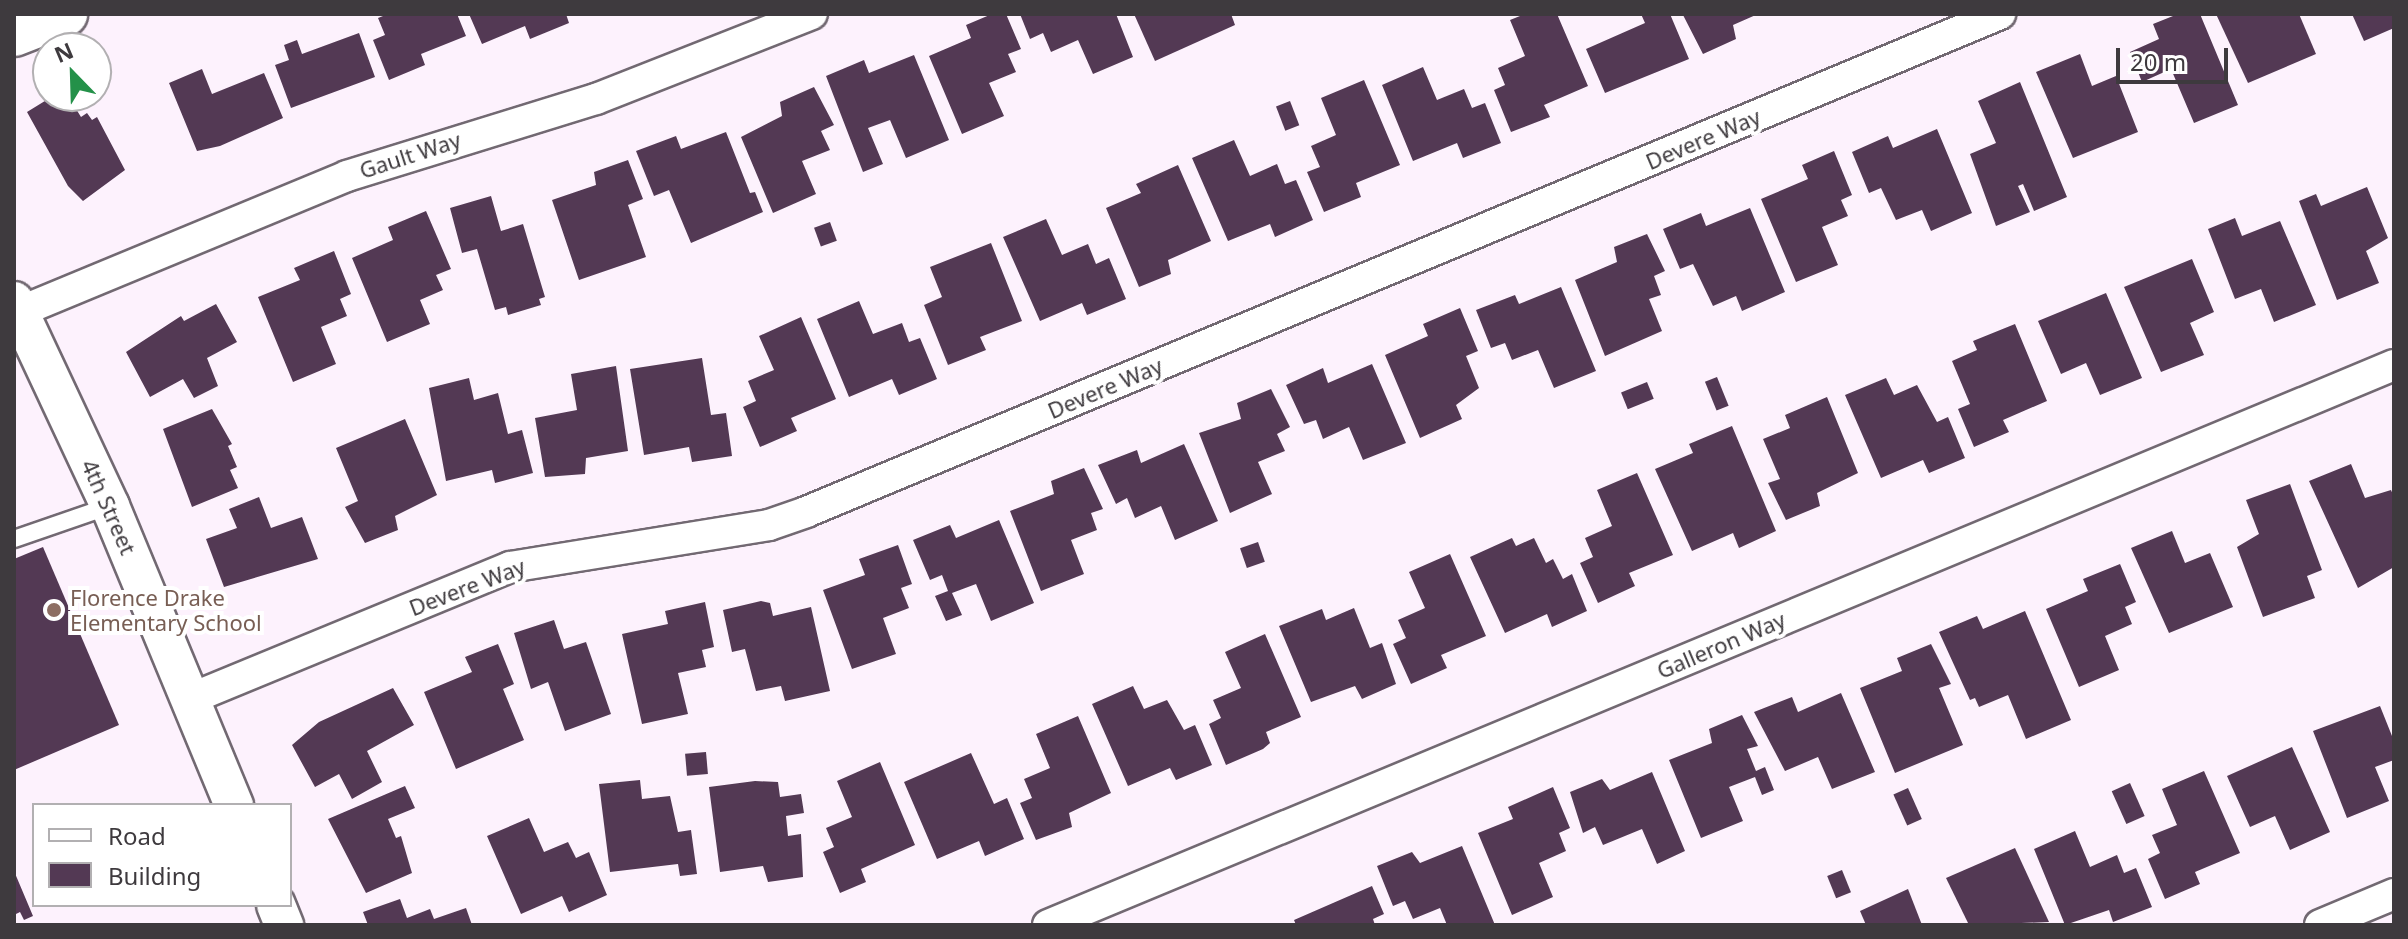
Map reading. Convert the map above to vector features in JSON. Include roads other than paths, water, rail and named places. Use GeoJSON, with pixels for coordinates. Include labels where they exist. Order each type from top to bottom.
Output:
{"type":"FeatureCollection","features":[{"type":"Feature","properties":{"kind":"main road"},"geometry":{"type":"LineString","coordinates":[[14,34],[65,14]]}},
{"type":"Feature","properties":{"kind":"street","name":"Gault Way"},"geometry":{"type":"LineString","coordinates":[[15,309],[347,176],[596,99],[812,14]]}},
{"type":"Feature","properties":{"kind":"street","name":"Devere Way"},"geometry":{"type":"LineString","coordinates":[[190,699],[510,567],[769,525],[806,512],[2000,14]]}},
{"type":"Feature","properties":{"kind":"street","name":"4th Street"},"geometry":{"type":"LineString","coordinates":[[15,309],[110,506],[233,803]]}},
{"type":"Feature","properties":{"kind":"street","name":"Galleron Way"},"geometry":{"type":"LineString","coordinates":[[1048,925],[2394,365]]}},
{"type":"Feature","properties":{"kind":"street"},"geometry":{"type":"LineString","coordinates":[[2320,925],[2394,894]]}},
{"type":"Feature","properties":{"kind":"lane"},"geometry":{"type":"LineString","coordinates":[[14,539],[110,506]]}},
{"type":"Feature","properties":{"kind":"place","name":"Florence Drake Elementary School"},"geometry":{"type":"Point","coordinates":[54,610]}}]}
